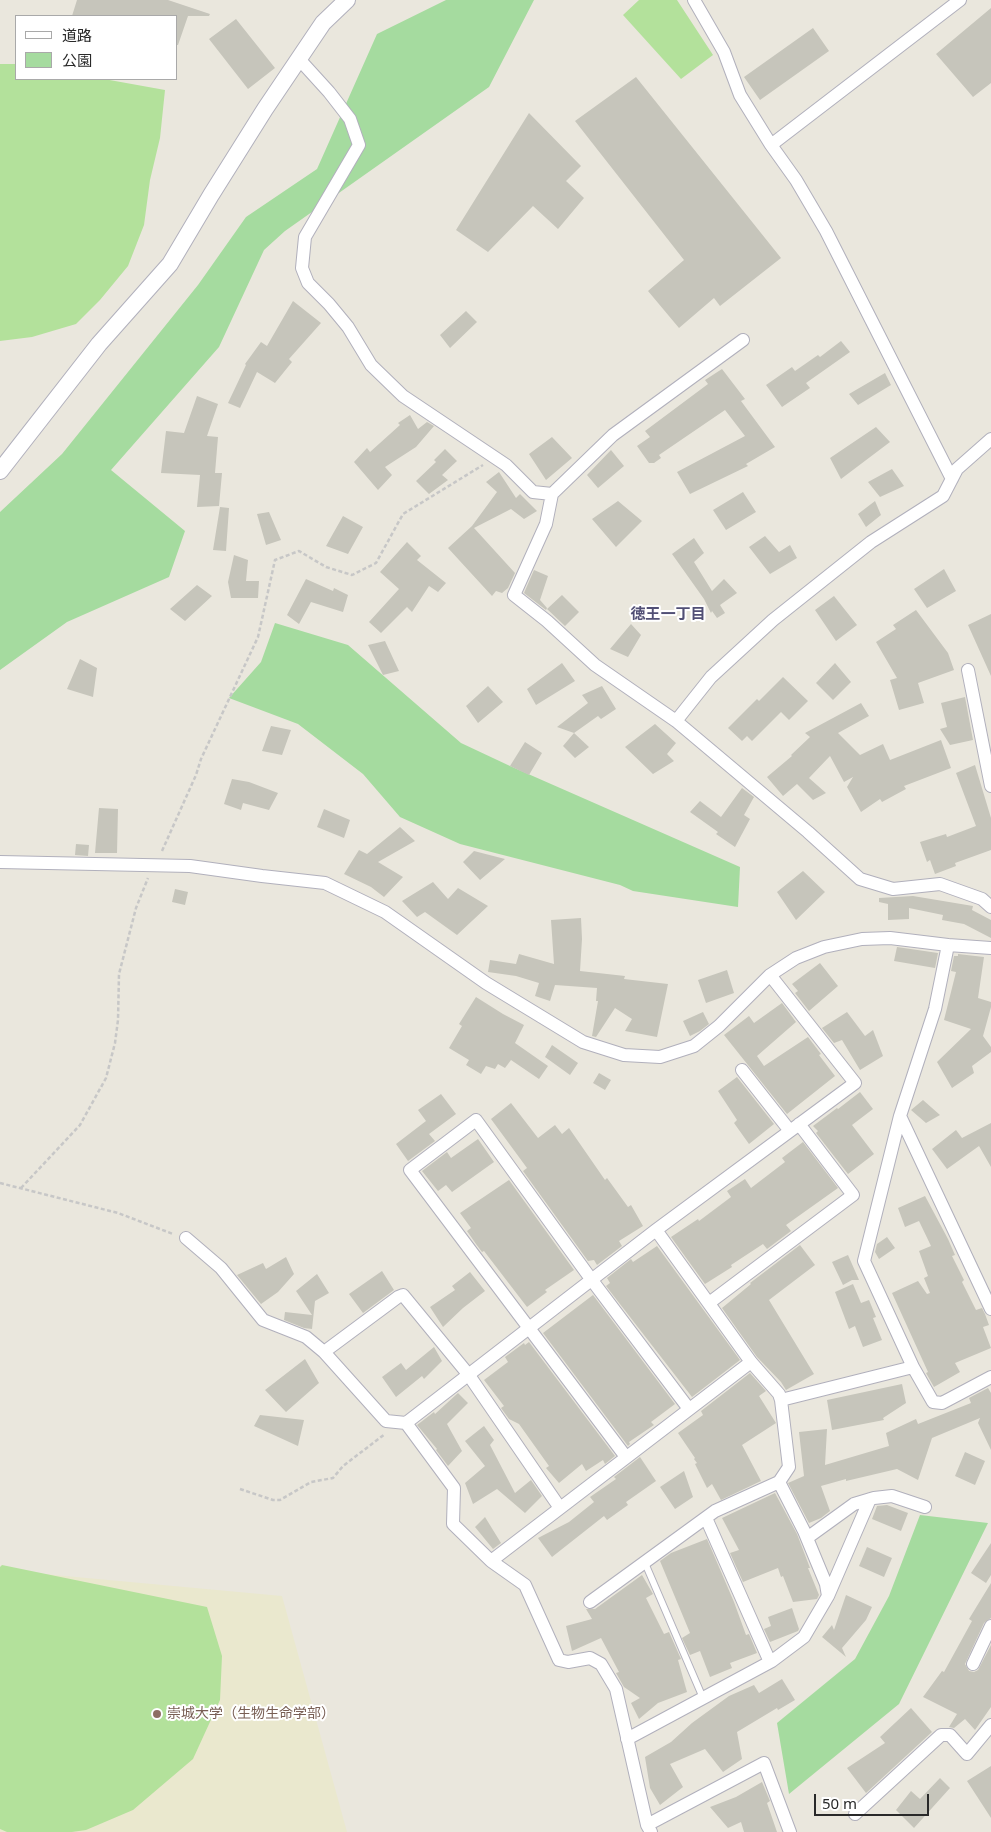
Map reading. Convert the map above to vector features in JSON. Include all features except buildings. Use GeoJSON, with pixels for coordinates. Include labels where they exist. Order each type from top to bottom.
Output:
{"type":"FeatureCollection","features":[{"type":"Feature","properties":{"kind":"street"},"geometry":{"type":"LineString","coordinates":[[694,0],[724,52],[740,95],[771,145],[796,180],[826,230],[952,479]]}},
{"type":"Feature","properties":{"kind":"street"},"geometry":{"type":"LineString","coordinates":[[771,145],[960,0]]}},
{"type":"Feature","properties":{"kind":"street"},"geometry":{"type":"LineString","coordinates":[[0,471],[99,344],[170,264],[210,195],[265,109],[323,23],[342,2]]}},
{"type":"Feature","properties":{"kind":"street"},"geometry":{"type":"LineString","coordinates":[[300,59],[350,118],[359,145],[305,238],[302,268],[308,283],[348,327],[371,365],[402,396],[506,465],[533,492],[552,494]]}},
{"type":"Feature","properties":{"kind":"street"},"geometry":{"type":"LineString","coordinates":[[743,340],[613,435],[552,494],[546,524],[514,595],[547,621],[595,665],[676,721],[808,832],[860,879],[893,889],[940,884],[982,899],[991,907]]}},
{"type":"Feature","properties":{"kind":"street"},"geometry":{"type":"LineString","coordinates":[[676,721],[711,677],[773,620],[871,542],[943,496],[957,469],[991,439]]}},
{"type":"Feature","properties":{"kind":"street"},"geometry":{"type":"LineString","coordinates":[[968,670],[987,758],[991,786]]}},
{"type":"Feature","properties":{"kind":"street"},"geometry":{"type":"LineString","coordinates":[[0,862],[190,866],[325,883],[384,912],[486,984],[583,1042],[624,1055],[660,1057],[694,1046],[719,1026],[770,975],[796,958],[824,946],[862,939],[890,938],[991,948]]}},
{"type":"Feature","properties":{"kind":"street"},"geometry":{"type":"LineString","coordinates":[[948,945],[934,1009],[900,1116],[864,1261],[913,1367],[933,1402],[942,1403],[991,1377]]}},
{"type":"Feature","properties":{"kind":"street"},"geometry":{"type":"LineString","coordinates":[[186,1238],[221,1268],[262,1320],[306,1337],[324,1352],[386,1421],[401,1422],[468,1374],[656,1230],[855,1083],[770,975]]}},
{"type":"Feature","properties":{"kind":"street"},"geometry":{"type":"LineString","coordinates":[[708,1303],[853,1195],[742,1070]]}},
{"type":"Feature","properties":{"kind":"street"},"geometry":{"type":"LineString","coordinates":[[900,1116],[991,1309]]}},
{"type":"Feature","properties":{"kind":"street"},"geometry":{"type":"LineString","coordinates":[[626,1457],[410,1170],[476,1120],[591,1279],[689,1409]]}},
{"type":"Feature","properties":{"kind":"street"},"geometry":{"type":"LineString","coordinates":[[590,1602],[715,1511],[780,1482],[789,1467],[779,1394],[751,1362],[656,1230]]}},
{"type":"Feature","properties":{"kind":"street"},"geometry":{"type":"LineString","coordinates":[[324,1352],[398,1297],[403,1296],[468,1374],[560,1508]]}},
{"type":"Feature","properties":{"kind":"street"},"geometry":{"type":"LineString","coordinates":[[491,1561],[751,1362]]}},
{"type":"Feature","properties":{"kind":"street"},"geometry":{"type":"LineString","coordinates":[[781,1400],[913,1367]]}},
{"type":"Feature","properties":{"kind":"street"},"geometry":{"type":"LineString","coordinates":[[401,1422],[454,1488],[452,1524],[491,1561],[525,1585],[559,1660],[568,1662],[590,1658],[601,1664],[616,1689],[649,1828],[764,1762],[790,1832]]}},
{"type":"Feature","properties":{"kind":"street"},"geometry":{"type":"LineString","coordinates":[[780,1482],[807,1538],[826,1584],[828,1596]]}},
{"type":"Feature","properties":{"kind":"street"},"geometry":{"type":"LineString","coordinates":[[807,1538],[854,1504],[870,1499],[892,1496],[925,1507]]}},
{"type":"Feature","properties":{"kind":"street"},"geometry":{"type":"LineString","coordinates":[[627,1739],[770,1662],[804,1637],[828,1596],[870,1499]]}},
{"type":"Feature","properties":{"kind":"street"},"geometry":{"type":"LineString","coordinates":[[706,1518],[770,1662]]}},
{"type":"Feature","properties":{"kind":"street"},"geometry":{"type":"LineString","coordinates":[[974,1664],[991,1626]]}},
{"type":"Feature","properties":{"kind":"street"},"geometry":{"type":"LineString","coordinates":[[855,1814],[941,1735],[950,1734],[967,1754],[991,1725]]}},
{"type":"Feature","properties":{"kind":"lane"},"geometry":{"type":"LineString","coordinates":[[645,1563],[703,1698]]}},
{"type":"Feature","properties":{"kind":"path"},"geometry":{"type":"LineString","coordinates":[[21,1188],[80,1125],[106,1078],[115,1043],[118,1020],[119,974],[136,908],[188,793],[201,759],[258,637],[275,560],[299,551],[326,567],[352,575],[376,562],[403,514],[494,458]]}},
{"type":"Feature","properties":{"kind":"path"},"geometry":{"type":"LineString","coordinates":[[0,1183],[118,1213],[186,1238]]}},
{"type":"Feature","properties":{"kind":"path"},"geometry":{"type":"LineString","coordinates":[[240,1489],[273,1500],[280,1500],[311,1482],[333,1478],[343,1466],[401,1422]]}},
{"type":"Feature","properties":{"kind":"shaded area","name":"崇城大学（生物生命学部）"},"geometry":{"type":"Polygon","coordinates":[[[0,1570],[282,1596],[347,1832],[0,1832],[0,1570]]]}},
{"type":"Feature","properties":{"kind":"green space"},"geometry":{"type":"Polygon","coordinates":[[[446,0],[534,0],[489,87],[285,231],[264,250],[219,347],[111,470],[185,531],[169,577],[67,622],[0,670],[0,512],[62,454],[198,285],[246,217],[317,169],[377,34],[446,0]]]}},
{"type":"Feature","properties":{"kind":"green space"},"geometry":{"type":"Polygon","coordinates":[[[639,0],[677,0],[713,55],[681,79],[623,15],[639,0]]]}},
{"type":"Feature","properties":{"kind":"green space"},"geometry":{"type":"Polygon","coordinates":[[[0,64],[15,64],[15,80],[110,80],[165,90],[160,138],[150,180],[144,225],[128,266],[100,300],[76,324],[32,337],[0,341],[0,64]]]}},
{"type":"Feature","properties":{"kind":"green space"},"geometry":{"type":"Polygon","coordinates":[[[275,623],[348,645],[461,743],[740,867],[738,907],[633,891],[620,885],[460,844],[400,817],[363,774],[298,724],[229,698],[261,662],[275,623]]]}},
{"type":"Feature","properties":{"kind":"green space"},"geometry":{"type":"Polygon","coordinates":[[[920,1515],[988,1523],[899,1704],[789,1794],[777,1723],[855,1659],[889,1596],[920,1515]]]}},
{"type":"Feature","properties":{"kind":"green space","name":"崇城大学（生物生命学部）"},"geometry":{"type":"Polygon","coordinates":[[[2,1565],[207,1607],[222,1656],[220,1700],[193,1759],[133,1810],[86,1830],[72,1832],[7,1832],[0,1829],[0,1567],[2,1565]]]}},
{"type":"Feature","properties":{"kind":"place","name":"崇城大学（生物生命学部）"},"geometry":{"type":"Point","coordinates":[157,1714]}},
{"type":"Feature","properties":{"kind":"district","name":"徳王一丁目"},"geometry":{"type":"Point","coordinates":[668,615]}}]}
